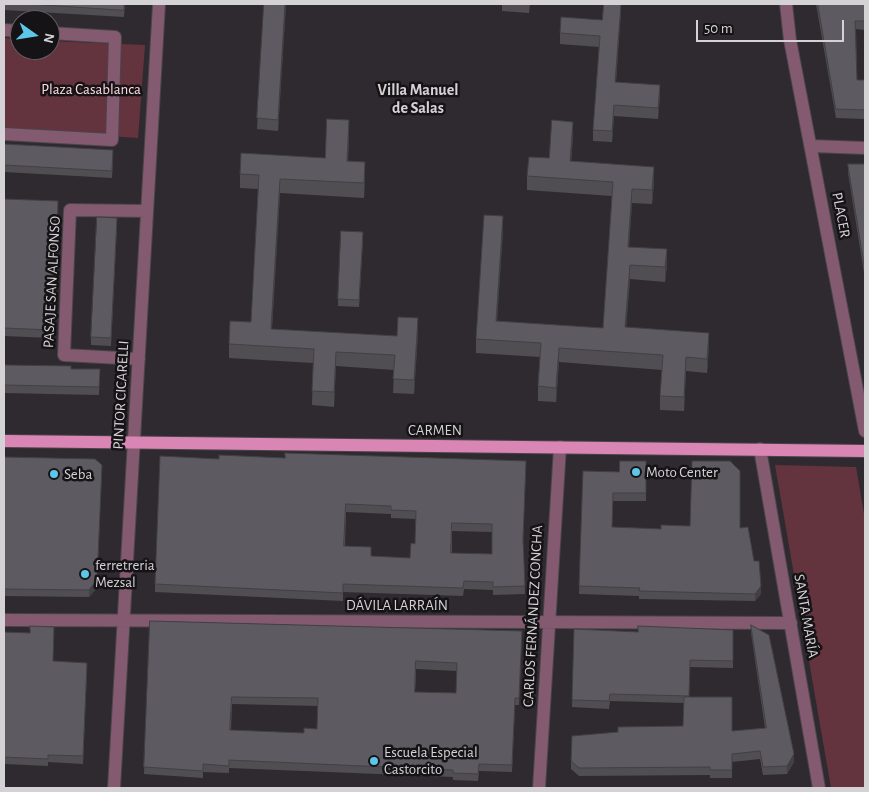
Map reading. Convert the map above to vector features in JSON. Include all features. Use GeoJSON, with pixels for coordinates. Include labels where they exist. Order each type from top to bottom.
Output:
{"type":"FeatureCollection","features":[{"type":"Feature","properties":{"kind":"main road","name":"CARMEN"},"geometry":{"type":"LineString","coordinates":[[4,441],[865,451]]}},
{"type":"Feature","properties":{"kind":"street","name":"PINTOR CICARELLI"},"geometry":{"type":"LineString","coordinates":[[114,788],[158,4]]}},
{"type":"Feature","properties":{"kind":"street","name":"PLACER"},"geometry":{"type":"LineString","coordinates":[[786,4],[790,40],[812,146],[865,431]]}},
{"type":"Feature","properties":{"kind":"street"},"geometry":{"type":"LineString","coordinates":[[4,134],[112,140],[115,37],[60,34]]}},
{"type":"Feature","properties":{"kind":"street"},"geometry":{"type":"LineString","coordinates":[[812,146],[865,148]]}},
{"type":"Feature","properties":{"kind":"street","name":"PASAJE SAN ALFONSO"},"geometry":{"type":"LineString","coordinates":[[139,359],[64,355],[70,210],[147,212]]}},
{"type":"Feature","properties":{"kind":"street","name":"CARLOS FERNÁNDEZ CONCHA"},"geometry":{"type":"LineString","coordinates":[[540,788],[560,446]]}},
{"type":"Feature","properties":{"kind":"street","name":"SANTA MARÍA"},"geometry":{"type":"LineString","coordinates":[[760,449],[820,788]]}},
{"type":"Feature","properties":{"kind":"street","name":"DÁVILA LARRAÍN"},"geometry":{"type":"LineString","coordinates":[[4,620],[791,623]]}},
{"type":"Feature","properties":{"kind":"green space","name":"Plaza Casablanca"},"geometry":{"type":"Polygon","coordinates":[[[4,38],[10,38],[10,60],[60,60],[60,41],[145,45],[138,138],[4,129],[4,38]]]}},
{"type":"Feature","properties":{"kind":"green space"},"geometry":{"type":"Polygon","coordinates":[[[775,465],[856,467],[865,520],[865,788],[831,788],[775,465]]]}},
{"type":"Feature","properties":{"kind":"building"},"geometry":{"type":"Polygon","coordinates":[[[28,4],[124,4],[124,10],[28,4]]]}},
{"type":"Feature","properties":{"kind":"building"},"geometry":{"type":"Polygon","coordinates":[[[264,4],[285,4],[278,120],[257,118],[264,4]]]}},
{"type":"Feature","properties":{"kind":"building"},"geometry":{"type":"Polygon","coordinates":[[[604,4],[621,4],[615,82],[660,85],[658,108],[614,105],[612,131],[593,130],[600,36],[560,33],[561,17],[602,20],[604,4]]]}},
{"type":"Feature","properties":{"kind":"building"},"geometry":{"type":"Polygon","coordinates":[[[818,4],[865,4],[865,21],[855,21],[857,80],[865,80],[865,110],[836,109],[818,4]]]}},
{"type":"Feature","properties":{"kind":"building"},"geometry":{"type":"Polygon","coordinates":[[[327,119],[349,120],[347,161],[365,162],[364,183],[280,179],[271,329],[397,336],[398,317],[418,318],[414,380],[393,379],[395,355],[336,352],[334,392],[312,391],[314,349],[229,344],[230,321],[251,322],[259,175],[240,174],[241,153],[325,158],[327,119]]]}},
{"type":"Feature","properties":{"kind":"building"},"geometry":{"type":"Polygon","coordinates":[[[552,120],[573,122],[570,161],[654,167],[652,190],[632,189],[628,247],[667,249],[665,267],[630,265],[625,327],[709,333],[707,359],[686,357],[684,397],[660,396],[663,355],[559,348],[556,388],[538,386],[541,343],[476,339],[484,215],[503,216],[496,321],[603,328],[613,182],[527,176],[529,157],[549,158],[552,120]]]}},
{"type":"Feature","properties":{"kind":"building"},"geometry":{"type":"Polygon","coordinates":[[[4,144],[113,150],[112,171],[4,165],[4,144]]]}},
{"type":"Feature","properties":{"kind":"building"},"geometry":{"type":"Polygon","coordinates":[[[848,164],[865,164],[865,270],[848,164]]]}},
{"type":"Feature","properties":{"kind":"building"},"geometry":{"type":"Polygon","coordinates":[[[4,199],[58,201],[56,281],[54,281],[51,330],[4,328],[4,199]]]}},
{"type":"Feature","properties":{"kind":"building"},"geometry":{"type":"Polygon","coordinates":[[[97,217],[117,218],[111,338],[91,337],[97,217]]]}},
{"type":"Feature","properties":{"kind":"building"},"geometry":{"type":"Polygon","coordinates":[[[341,231],[363,232],[359,300],[338,299],[341,231]]]}},
{"type":"Feature","properties":{"kind":"building"},"geometry":{"type":"Polygon","coordinates":[[[4,365],[71,366],[71,369],[100,369],[99,387],[4,385],[4,365]]]}},
{"type":"Feature","properties":{"kind":"building"},"geometry":{"type":"Polygon","coordinates":[[[285,453],[526,461],[523,539],[525,586],[493,587],[493,582],[464,581],[463,588],[343,584],[343,593],[155,584],[160,456],[219,459],[219,455],[285,458],[285,453]],[[346,504],[344,546],[371,547],[371,556],[410,558],[411,543],[415,544],[416,511],[391,510],[391,506],[346,504]],[[452,523],[451,553],[492,554],[492,524],[452,523]]]}},
{"type":"Feature","properties":{"kind":"building"},"geometry":{"type":"Polygon","coordinates":[[[4,457],[95,459],[102,465],[97,580],[89,590],[4,589],[4,457]]]}},
{"type":"Feature","properties":{"kind":"building"},"geometry":{"type":"Polygon","coordinates":[[[620,461],[646,461],[646,493],[613,493],[612,527],[661,529],[661,525],[690,526],[692,461],[730,461],[740,471],[740,528],[748,527],[754,561],[759,561],[761,586],[755,594],[639,591],[640,588],[579,586],[583,471],[619,472],[620,461]]]}},
{"type":"Feature","properties":{"kind":"building"},"geometry":{"type":"Polygon","coordinates":[[[150,621],[522,631],[519,698],[515,698],[512,765],[479,764],[478,774],[453,773],[453,770],[229,760],[229,766],[203,764],[203,771],[144,767],[150,621]],[[416,661],[415,692],[456,693],[457,663],[416,661]],[[232,697],[230,730],[304,733],[304,728],[317,729],[318,698],[232,697]]]}},
{"type":"Feature","properties":{"kind":"building"},"geometry":{"type":"Polygon","coordinates":[[[751,625],[769,635],[794,754],[787,766],[763,767],[760,751],[732,754],[732,770],[710,770],[710,767],[579,768],[571,761],[572,736],[618,732],[618,727],[683,726],[684,697],[732,697],[732,731],[766,728],[751,625]]]}},
{"type":"Feature","properties":{"kind":"building"},"geometry":{"type":"Polygon","coordinates":[[[30,626],[54,627],[53,661],[87,663],[83,756],[48,755],[48,759],[4,757],[4,632],[30,633],[30,626]]]}},
{"type":"Feature","properties":{"kind":"building"},"geometry":{"type":"Polygon","coordinates":[[[638,626],[733,630],[733,661],[690,660],[689,696],[610,694],[609,701],[572,700],[574,629],[638,632],[638,626]]]}},
{"type":"Feature","properties":{"kind":"place","name":"Moto Center"},"geometry":{"type":"Point","coordinates":[636,472]}},
{"type":"Feature","properties":{"kind":"place","name":"Seba"},"geometry":{"type":"Point","coordinates":[54,474]}},
{"type":"Feature","properties":{"kind":"place","name":"ferretreria Mezsal"},"geometry":{"type":"Point","coordinates":[85,574]}},
{"type":"Feature","properties":{"kind":"place","name":"Escuela Especial Castorcito"},"geometry":{"type":"Point","coordinates":[374,761]}},
{"type":"Feature","properties":{"kind":"district","name":"Villa Manuel de Salas"},"geometry":{"type":"Point","coordinates":[418,99]}}]}
